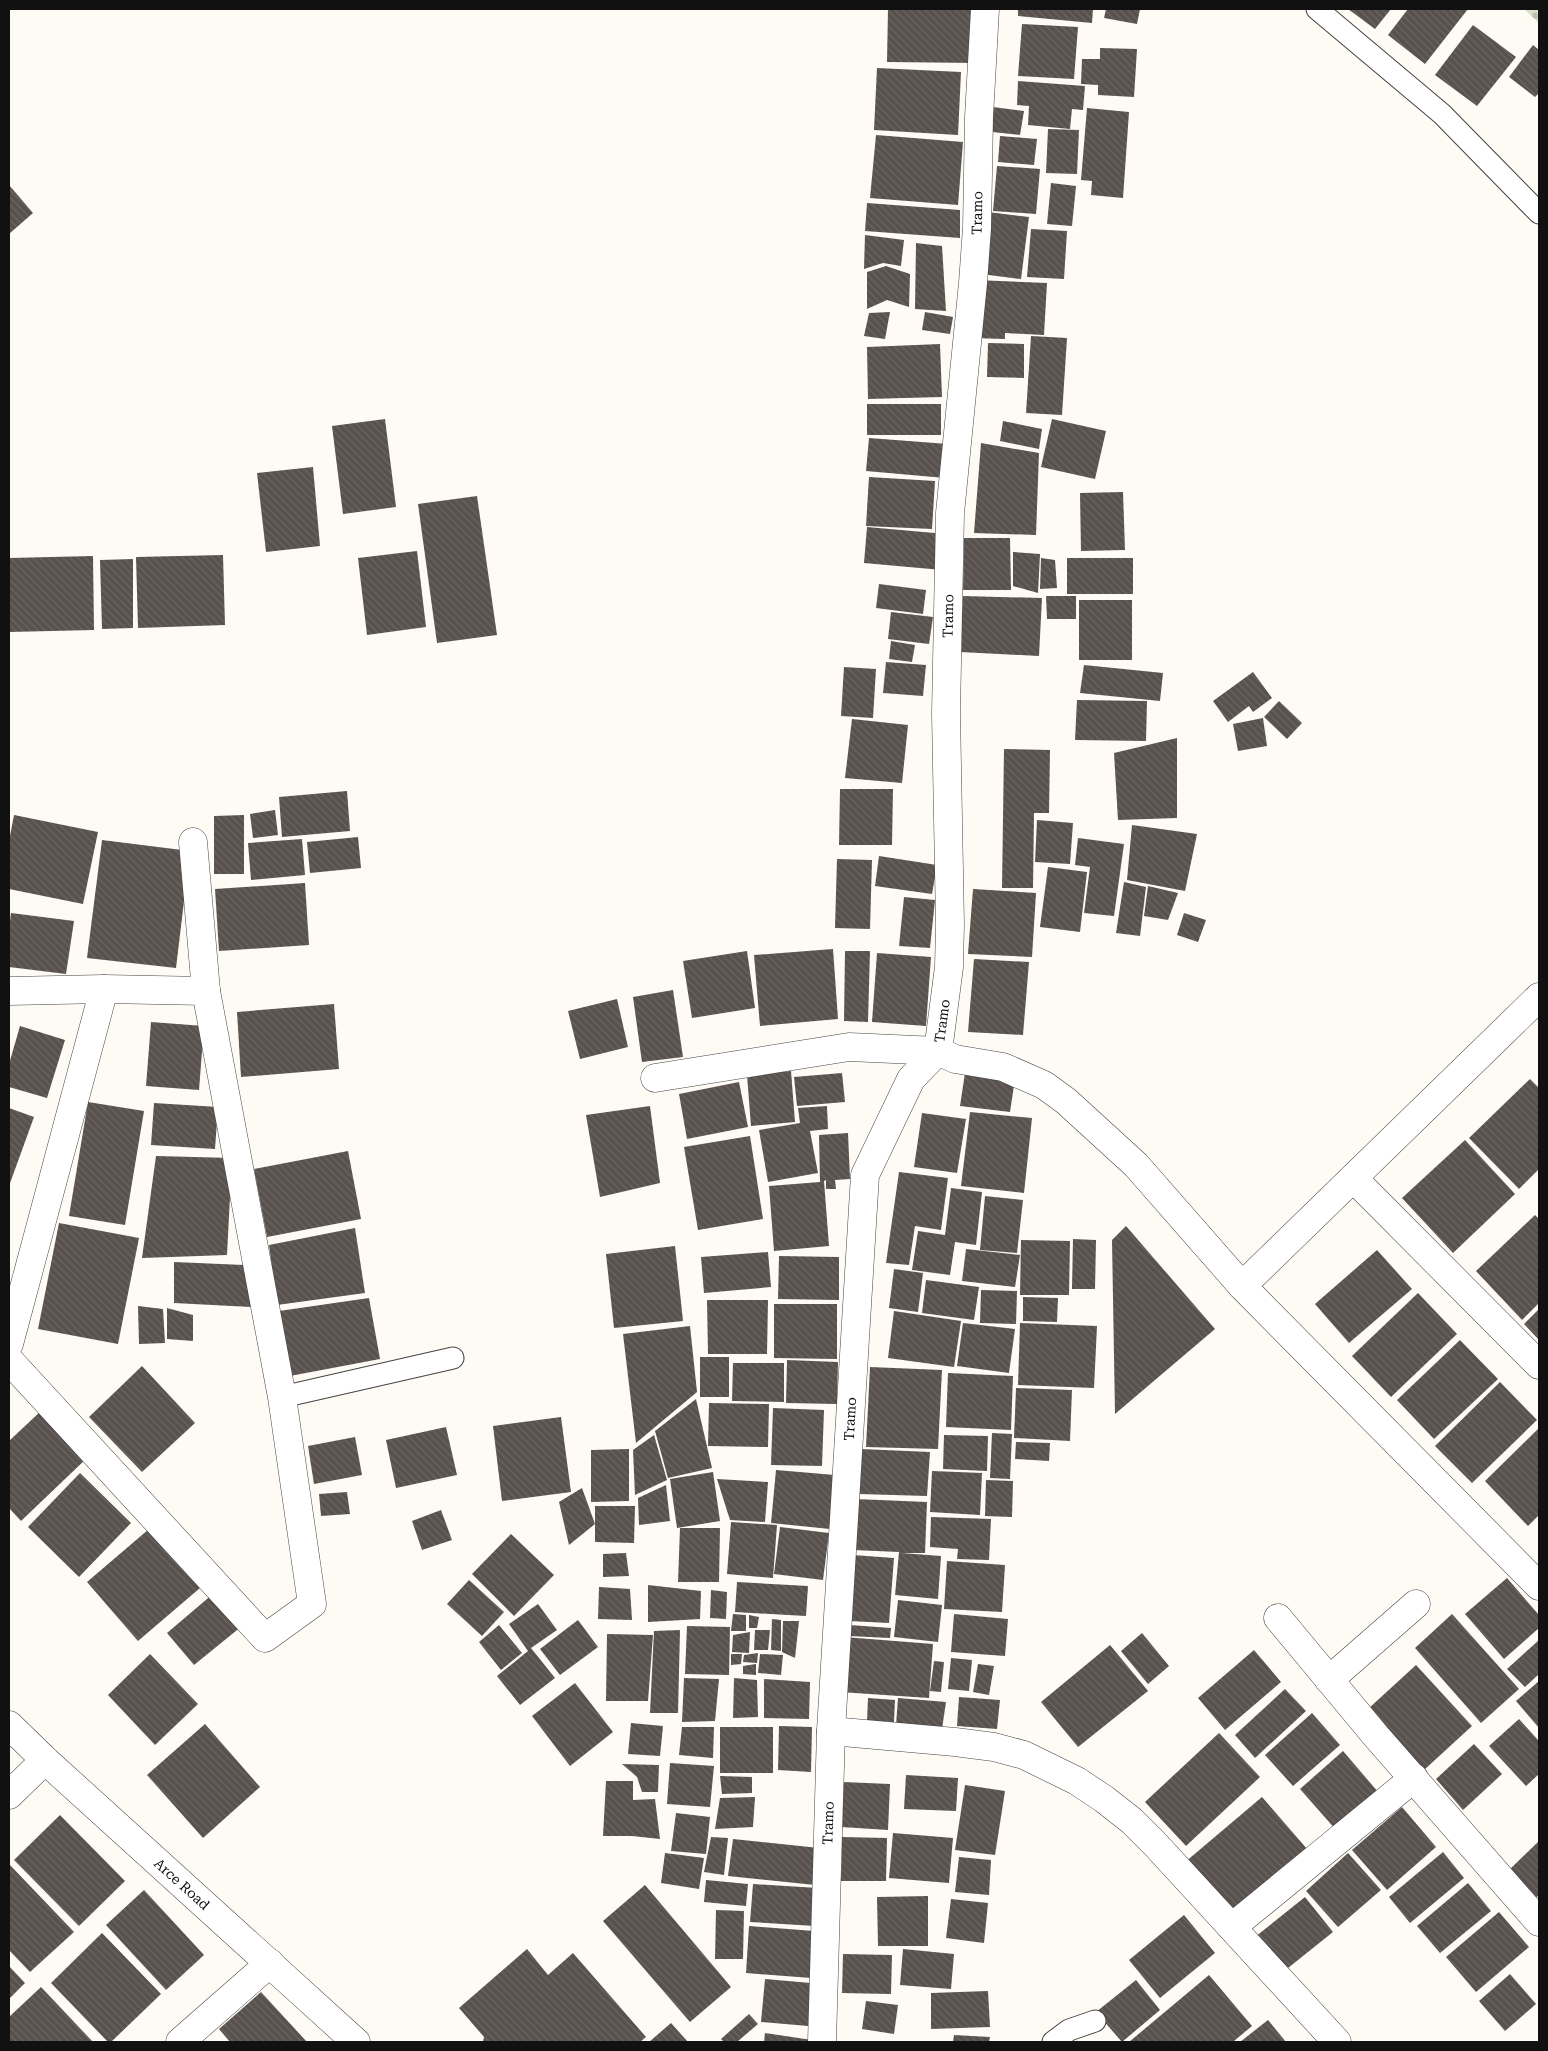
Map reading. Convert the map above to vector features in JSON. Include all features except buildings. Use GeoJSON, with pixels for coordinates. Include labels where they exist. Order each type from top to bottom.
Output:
{"type":"FeatureCollection","features":[{"type":"Feature","properties":{"kind":"street","name":"Tramo"},"geometry":{"type":"LineString","coordinates":[[822,2042],[830,1731],[865,1175],[910,1080],[938,1051],[949,967],[950,924],[946,713],[950,513],[974,283],[979,117],[985,9]]}},
{"type":"Feature","properties":{"kind":"street"},"geometry":{"type":"LineString","coordinates":[[9,1360],[266,1638],[312,1604],[282,1397],[206,991],[193,842]]}},
{"type":"Feature","properties":{"kind":"street"},"geometry":{"type":"LineString","coordinates":[[9,991],[104,989],[206,991]]}},
{"type":"Feature","properties":{"kind":"street"},"geometry":{"type":"LineString","coordinates":[[9,1344],[104,989]]}},
{"type":"Feature","properties":{"kind":"street"},"geometry":{"type":"LineString","coordinates":[[1242,1286],[1539,997]]}},
{"type":"Feature","properties":{"kind":"street"},"geometry":{"type":"LineString","coordinates":[[655,1078],[849,1047],[938,1051],[954,1058],[1003,1067],[1044,1085],[1066,1101],[1136,1165],[1242,1286],[1539,1586]]}},
{"type":"Feature","properties":{"kind":"street"},"geometry":{"type":"LineString","coordinates":[[1353,1178],[1539,1365]]}},
{"type":"Feature","properties":{"kind":"street"},"geometry":{"type":"LineString","coordinates":[[1329,1680],[1416,1604]]}},
{"type":"Feature","properties":{"kind":"street"},"geometry":{"type":"LineString","coordinates":[[1278,1618],[1376,1736],[1539,1922]]}},
{"type":"Feature","properties":{"kind":"street","name":"Arce Road"},"geometry":{"type":"LineString","coordinates":[[9,1725],[45,1760],[356,2042]]}},
{"type":"Feature","properties":{"kind":"street"},"geometry":{"type":"LineString","coordinates":[[830,1731],[972,1744],[1012,1751],[1035,1759],[1077,1782],[1104,1799],[1132,1821],[1178,1867],[1337,2042]]}},
{"type":"Feature","properties":{"kind":"street"},"geometry":{"type":"LineString","coordinates":[[9,1795],[45,1760]]}},
{"type":"Feature","properties":{"kind":"street"},"geometry":{"type":"LineString","coordinates":[[1232,1927],[1414,1778]]}},
{"type":"Feature","properties":{"kind":"street"},"geometry":{"type":"LineString","coordinates":[[180,2042],[270,1963]]}},
{"type":"Feature","properties":{"kind":"lane"},"geometry":{"type":"LineString","coordinates":[[1317,9],[1442,114],[1539,213]]}},
{"type":"Feature","properties":{"kind":"lane"},"geometry":{"type":"LineString","coordinates":[[282,1397],[454,1358]]}},
{"type":"Feature","properties":{"kind":"lane"},"geometry":{"type":"LineString","coordinates":[[1053,2042],[1069,2030],[1095,2021]]}},
{"type":"Feature","properties":{"kind":"green space"},"geometry":{"type":"Polygon","coordinates":[[[1524,9],[1539,9],[1539,23],[1524,9]]]}}]}
